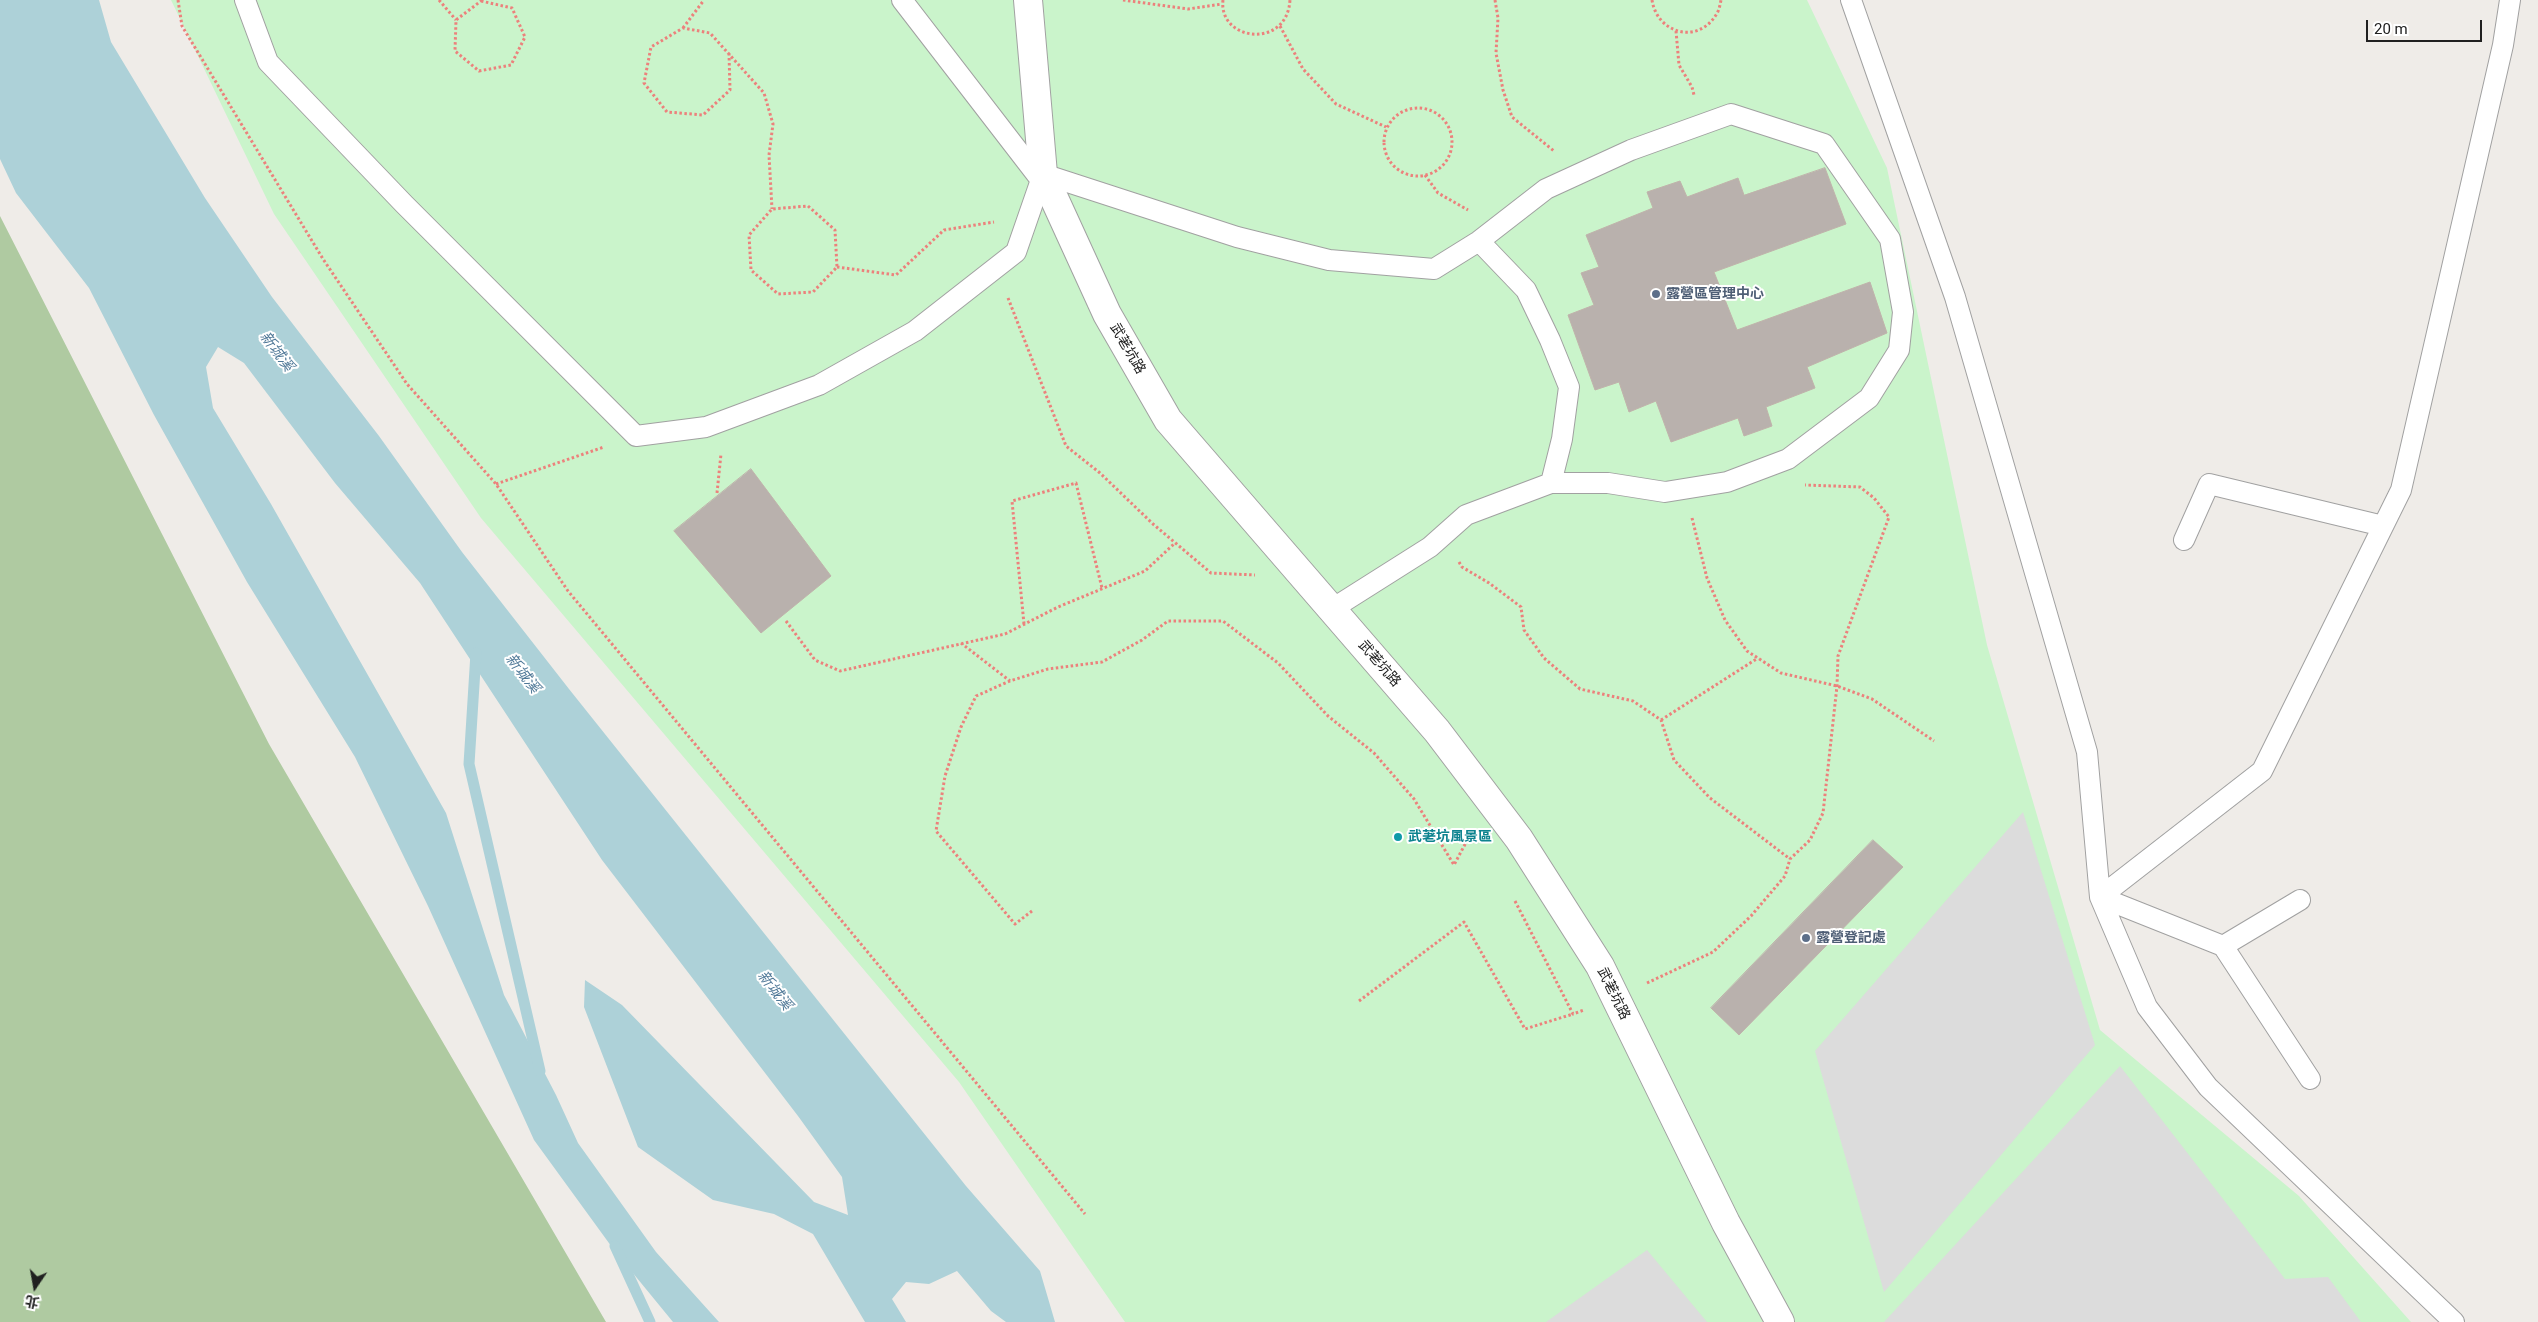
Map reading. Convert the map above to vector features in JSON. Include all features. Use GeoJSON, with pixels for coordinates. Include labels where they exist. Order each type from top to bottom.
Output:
{"type":"FeatureCollection","features":[{"type":"Feature","properties":{"kind":"street","name":"武荖坑路"},"geometry":{"type":"LineString","coordinates":[[1028,0],[1043,174],[1107,314],[1168,420],[1437,731],[1519,839],[1600,966],[1726,1224],[1780,1322]]}},
{"type":"Feature","properties":{"kind":"lane"},"geometry":{"type":"LineString","coordinates":[[245,0],[268,62],[404,204],[636,436],[706,427],[819,385],[915,331],[1016,252],[1043,174]]}},
{"type":"Feature","properties":{"kind":"lane"},"geometry":{"type":"LineString","coordinates":[[902,0],[1040,179],[1043,174]]}},
{"type":"Feature","properties":{"kind":"lane"},"geometry":{"type":"LineString","coordinates":[[1851,0],[1955,297],[2087,752],[2100,897],[2148,1007],[2208,1087],[2454,1322]]}},
{"type":"Feature","properties":{"kind":"lane"},"geometry":{"type":"LineString","coordinates":[[2100,897],[2262,771],[2401,490],[2503,45],[2510,0]]}},
{"type":"Feature","properties":{"kind":"lane"},"geometry":{"type":"LineString","coordinates":[[1043,174],[1237,237],[1329,260],[1434,269],[1479,241],[1546,189],[1631,150],[1731,114],[1824,144],[1890,238],[1903,312],[1899,350],[1869,398],[1788,459],[1727,482],[1665,492],[1608,483],[1551,483],[1466,515],[1430,547],[1332,609]]}},
{"type":"Feature","properties":{"kind":"lane"},"geometry":{"type":"LineString","coordinates":[[1479,241],[1526,290],[1550,340],[1569,387],[1562,439],[1551,483]]}},
{"type":"Feature","properties":{"kind":"lane"},"geometry":{"type":"LineString","coordinates":[[2184,540],[2209,484],[2383,526]]}},
{"type":"Feature","properties":{"kind":"lane"},"geometry":{"type":"LineString","coordinates":[[2100,897],[2223,946],[2310,1079]]}},
{"type":"Feature","properties":{"kind":"lane"},"geometry":{"type":"LineString","coordinates":[[2223,946],[2300,900]]}},
{"type":"Feature","properties":{"kind":"path"},"geometry":{"type":"LineString","coordinates":[[178,0],[182,26],[323,259],[407,384],[496,484],[568,591],[1085,1214]]}},
{"type":"Feature","properties":{"kind":"path"},"geometry":{"type":"LineString","coordinates":[[439,0],[456,20],[455,51],[479,71],[511,65],[525,37],[512,8],[481,0],[456,20]]}},
{"type":"Feature","properties":{"kind":"path"},"geometry":{"type":"LineString","coordinates":[[704,0],[683,28],[651,46],[644,83],[666,112],[703,115],[730,90],[729,53]]}},
{"type":"Feature","properties":{"kind":"path"},"geometry":{"type":"LineString","coordinates":[[1123,0],[1188,9],[1222,2],[1226,16],[1234,26],[1244,33],[1257,35],[1270,33],[1280,26],[1289,12],[1290,0]]}},
{"type":"Feature","properties":{"kind":"path"},"geometry":{"type":"LineString","coordinates":[[1496,0],[1498,18],[1496,53],[1503,90],[1512,116],[1582,173]]}},
{"type":"Feature","properties":{"kind":"path"},"geometry":{"type":"LineString","coordinates":[[1652,0],[1654,10],[1662,24],[1676,31],[1691,32],[1706,26],[1717,14],[1721,0]]}},
{"type":"Feature","properties":{"kind":"path"},"geometry":{"type":"LineString","coordinates":[[1280,26],[1303,69],[1336,104],[1386,128]]}},
{"type":"Feature","properties":{"kind":"path"},"geometry":{"type":"LineString","coordinates":[[683,28],[710,33],[764,93],[774,124],[769,155],[772,209]]}},
{"type":"Feature","properties":{"kind":"path"},"geometry":{"type":"LineString","coordinates":[[1676,31],[1680,66],[1692,87],[1700,125]]}},
{"type":"Feature","properties":{"kind":"path"},"geometry":{"type":"LineString","coordinates":[[1425,108],[1439,115],[1448,127],[1452,142],[1448,157],[1439,168],[1425,175],[1410,175],[1396,169],[1387,157],[1383,142],[1386,128],[1396,115],[1410,109],[1425,108]]}},
{"type":"Feature","properties":{"kind":"path"},"geometry":{"type":"LineString","coordinates":[[1425,175],[1438,193],[1470,211],[1479,241]]}},
{"type":"Feature","properties":{"kind":"path"},"geometry":{"type":"LineString","coordinates":[[808,206],[835,230],[837,267],[813,292],[778,294],[751,270],[749,235],[772,209],[808,206]]}},
{"type":"Feature","properties":{"kind":"path"},"geometry":{"type":"LineString","coordinates":[[837,267],[896,275],[944,230],[1002,221]]}},
{"type":"Feature","properties":{"kind":"path"},"geometry":{"type":"LineString","coordinates":[[996,268],[1066,446],[1100,473],[1175,543],[1211,573],[1264,575]]}},
{"type":"Feature","properties":{"kind":"path"},"geometry":{"type":"LineString","coordinates":[[717,492],[722,463],[718,423]]}},
{"type":"Feature","properties":{"kind":"path"},"geometry":{"type":"LineString","coordinates":[[496,484],[636,436]]}},
{"type":"Feature","properties":{"kind":"path"},"geometry":{"type":"LineString","coordinates":[[1359,1001],[1464,922],[1525,1029],[1573,1014],[1713,952],[1751,916],[1785,876],[1790,859],[1810,840],[1824,813],[1837,686],[1838,656],[1889,517],[1874,498],[1860,487],[1793,485],[1774,478],[1766,467]]}},
{"type":"Feature","properties":{"kind":"path"},"geometry":{"type":"LineString","coordinates":[[1024,624],[1012,501],[1076,483],[1102,588]]}},
{"type":"Feature","properties":{"kind":"path"},"geometry":{"type":"LineString","coordinates":[[1684,488],[1707,578],[1725,620],[1747,651],[1781,673],[1837,686],[1872,699],[1934,741]]}},
{"type":"Feature","properties":{"kind":"path"},"geometry":{"type":"LineString","coordinates":[[1443,536],[1462,567],[1489,582],[1521,607],[1524,630],[1544,658],[1580,689],[1633,701],[1661,720],[1674,760],[1710,798],[1790,859]]}},
{"type":"Feature","properties":{"kind":"path"},"geometry":{"type":"LineString","coordinates":[[786,622],[815,660],[840,671],[1005,634],[1102,588],[1145,571],[1175,543]]}},
{"type":"Feature","properties":{"kind":"path"},"geometry":{"type":"LineString","coordinates":[[1032,911],[1015,924],[936,831],[946,776],[961,727],[976,696],[1010,681],[1048,669],[1102,662],[1142,640],[1168,621],[1223,621],[1278,663],[1328,716],[1374,753],[1414,799],[1454,865],[1472,830]]}},
{"type":"Feature","properties":{"kind":"path"},"geometry":{"type":"LineString","coordinates":[[961,643],[1010,681]]}},
{"type":"Feature","properties":{"kind":"path"},"geometry":{"type":"LineString","coordinates":[[1661,720],[1758,658]]}},
{"type":"Feature","properties":{"kind":"path"},"geometry":{"type":"LineString","coordinates":[[1514,896],[1516,906],[1573,1014]]}},
{"type":"Feature","properties":{"kind":"green space","name":"武荖坑風景區"},"geometry":{"type":"Polygon","coordinates":[[[171,0],[1807,0],[1887,168],[1987,645],[2100,1030],[2299,1196],[2411,1322],[1125,1322],[959,1082],[481,518],[274,214],[171,0]]]}},
{"type":"Feature","properties":{"kind":"green space"},"geometry":{"type":"Polygon","coordinates":[[[0,216],[269,744],[606,1322],[0,1322],[0,216]]]}},
{"type":"Feature","properties":{"kind":"shaded area"},"geometry":{"type":"Polygon","coordinates":[[[2023,812],[2095,1045],[1884,1292],[1815,1051],[2023,812]]]}},
{"type":"Feature","properties":{"kind":"shaded area"},"geometry":{"type":"Polygon","coordinates":[[[2120,1066],[2285,1279],[2328,1277],[2361,1322],[1884,1322],[2120,1066]]]}},
{"type":"Feature","properties":{"kind":"shaded area"},"geometry":{"type":"Polygon","coordinates":[[[1647,1250],[1707,1322],[1546,1322],[1647,1250]]]}},
{"type":"Feature","properties":{"kind":"water","name":"新城溪"},"geometry":{"type":"Polygon","coordinates":[[[0,0],[99,0],[111,42],[205,198],[272,297],[379,436],[462,552],[569,689],[966,1186],[1040,1271],[1055,1322],[1006,1322],[991,1311],[957,1271],[929,1284],[906,1282],[892,1299],[906,1322],[865,1322],[813,1234],[774,1214],[713,1200],[638,1147],[584,1007],[585,980],[622,1005],[814,1202],[848,1215],[842,1177],[798,1116],[602,860],[420,583],[335,483],[244,363],[218,347],[206,367],[213,408],[271,504],[446,813],[504,995],[556,1095],[578,1143],[656,1252],[719,1322],[673,1322],[614,1250],[534,1140],[428,906],[355,757],[247,582],[154,415],[89,288],[16,193],[0,159],[0,0]]]}},
{"type":"Feature","properties":{"kind":"building","name":"露營區管理中心"},"geometry":{"type":"Polygon","coordinates":[[[1825,168],[1846,224],[1714,272],[1737,330],[1870,282],[1887,333],[1807,367],[1815,388],[1766,407],[1772,426],[1744,436],[1738,418],[1671,442],[1656,401],[1629,412],[1619,382],[1595,390],[1568,315],[1594,305],[1581,273],[1599,267],[1586,235],[1653,208],[1647,192],[1680,181],[1687,197],[1738,178],[1744,195],[1825,168]]]}},
{"type":"Feature","properties":{"kind":"building"},"geometry":{"type":"Polygon","coordinates":[[[751,469],[831,576],[761,633],[674,531],[751,469]]]}},
{"type":"Feature","properties":{"kind":"building","name":"露營登記處"},"geometry":{"type":"Polygon","coordinates":[[[1873,840],[1903,867],[1739,1035],[1711,1008],[1873,840]]]}},
{"type":"Feature","properties":{"kind":"waterway"},"geometry":{"type":"LineString","coordinates":[[476,653],[469,764],[540,1071]]}},
{"type":"Feature","properties":{"kind":"waterway"},"geometry":{"type":"LineString","coordinates":[[615,1246],[650,1322]]}},
{"type":"Feature","properties":{"kind":"place","name":"露營區管理中心"},"geometry":{"type":"Point","coordinates":[1656,294]}},
{"type":"Feature","properties":{"kind":"place","name":"武荖坑風景區"},"geometry":{"type":"Point","coordinates":[1398,837]}},
{"type":"Feature","properties":{"kind":"place","name":"露營登記處"},"geometry":{"type":"Point","coordinates":[1806,938]}}]}
